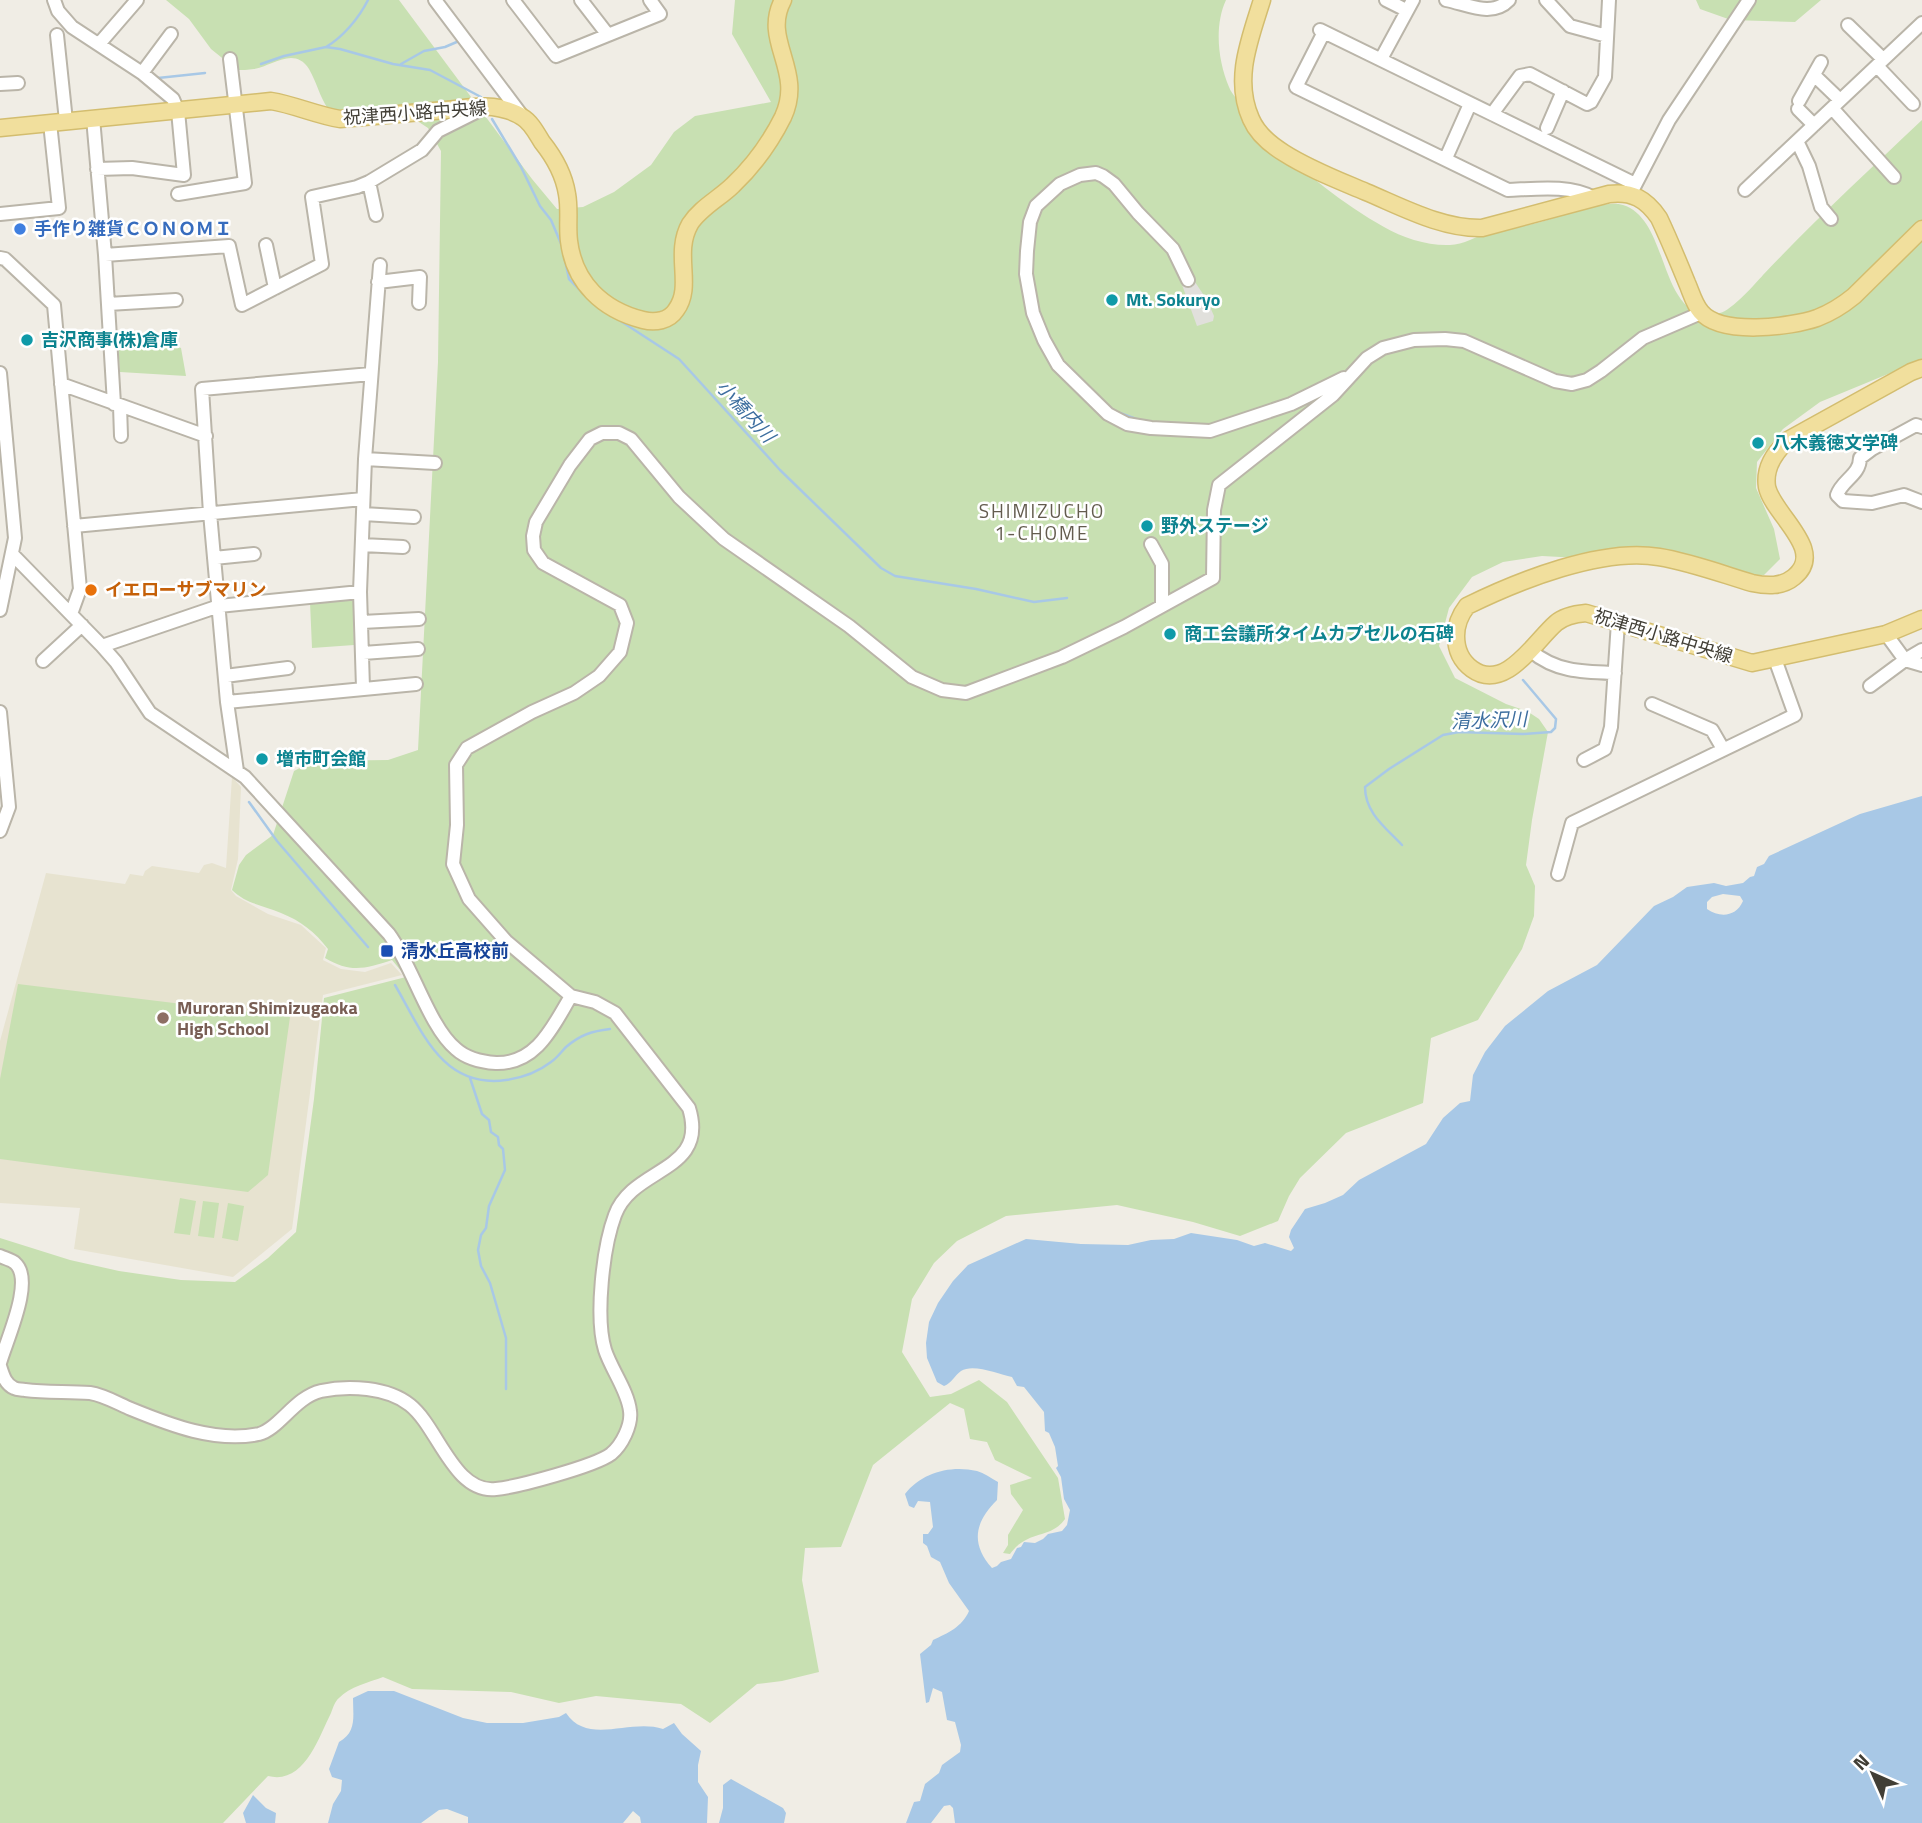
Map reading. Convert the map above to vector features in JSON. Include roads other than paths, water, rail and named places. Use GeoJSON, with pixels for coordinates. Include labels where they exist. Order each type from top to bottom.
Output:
{"type":"FeatureCollection","features":[{"type":"Feature","properties":{"kind":"main road"},"geometry":{"type":"LineString","coordinates":[[524,118],[546,146],[565,185],[570,218],[569,240],[579,277],[605,304],[629,317],[651,322],[667,318],[682,300],[682,239],[692,221],[733,185],[756,160],[788,102],[788,68],[776,36],[775,22],[783,0]]}},
{"type":"Feature","properties":{"kind":"main road"},"geometry":{"type":"LineString","coordinates":[[1262,0],[1243,68],[1242,87],[1251,120],[1270,144],[1302,164],[1412,211],[1468,228],[1482,228],[1633,189],[1659,218],[1702,313],[1713,321],[1743,327],[1783,325],[1816,318],[1843,305],[1854,296],[1922,229]]}},
{"type":"Feature","properties":{"kind":"main road","name":"祝津西小路中央線"},"geometry":{"type":"LineString","coordinates":[[0,128],[271,101],[340,119],[488,106],[524,118]]}},
{"type":"Feature","properties":{"kind":"main road","name":"祝津西小路中央線"},"geometry":{"type":"LineString","coordinates":[[1922,368],[1788,440],[1773,457],[1767,476],[1770,497],[1804,550],[1802,568],[1787,582],[1766,586],[1658,556],[1620,555],[1579,562],[1467,606],[1459,616],[1456,645],[1461,657],[1475,672],[1494,674],[1513,667],[1556,622],[1572,614],[1586,613],[1752,663],[1886,634],[1922,619]]}},
{"type":"Feature","properties":{"kind":"street"},"geometry":{"type":"LineString","coordinates":[[54,0],[58,11],[72,27],[142,74],[173,99],[178,111],[184,175],[132,168],[97,169]]}},
{"type":"Feature","properties":{"kind":"street"},"geometry":{"type":"LineString","coordinates":[[99,44],[137,0]]}},
{"type":"Feature","properties":{"kind":"street"},"geometry":{"type":"LineString","coordinates":[[435,0],[524,118]]}},
{"type":"Feature","properties":{"kind":"street"},"geometry":{"type":"LineString","coordinates":[[513,0],[556,56],[660,14],[650,0]]}},
{"type":"Feature","properties":{"kind":"street"},"geometry":{"type":"LineString","coordinates":[[581,0],[608,35]]}},
{"type":"Feature","properties":{"kind":"street"},"geometry":{"type":"LineString","coordinates":[[1381,59],[1409,5],[1386,0]]}},
{"type":"Feature","properties":{"kind":"street"},"geometry":{"type":"LineString","coordinates":[[1446,0],[1491,11],[1505,5],[1509,0]]}},
{"type":"Feature","properties":{"kind":"street"},"geometry":{"type":"LineString","coordinates":[[1546,0],[1570,26],[1607,36]]}},
{"type":"Feature","properties":{"kind":"street"},"geometry":{"type":"LineString","coordinates":[[1492,114],[1520,76],[1530,74],[1587,104],[1591,102],[1605,77],[1609,0]]}},
{"type":"Feature","properties":{"kind":"street"},"geometry":{"type":"LineString","coordinates":[[1594,198],[1586,194],[1545,188],[1508,190],[1296,87],[1322,31],[1492,114],[1633,189],[1669,120],[1749,0]]}},
{"type":"Feature","properties":{"kind":"street"},"geometry":{"type":"LineString","coordinates":[[1745,190],[1922,23]]}},
{"type":"Feature","properties":{"kind":"street"},"geometry":{"type":"LineString","coordinates":[[1848,25],[1913,104]]}},
{"type":"Feature","properties":{"kind":"street"},"geometry":{"type":"LineString","coordinates":[[142,74],[171,34]]}},
{"type":"Feature","properties":{"kind":"street"},"geometry":{"type":"LineString","coordinates":[[0,214],[59,208],[57,35]]}},
{"type":"Feature","properties":{"kind":"street"},"geometry":{"type":"LineString","coordinates":[[178,194],[245,183],[230,59]]}},
{"type":"Feature","properties":{"kind":"street"},"geometry":{"type":"LineString","coordinates":[[1814,125],[1799,105],[1821,62]]}},
{"type":"Feature","properties":{"kind":"street"},"geometry":{"type":"LineString","coordinates":[[1814,75],[1894,177]]}},
{"type":"Feature","properties":{"kind":"street"},"geometry":{"type":"LineString","coordinates":[[0,84],[18,83]]}},
{"type":"Feature","properties":{"kind":"street"},"geometry":{"type":"LineString","coordinates":[[1547,128],[1563,91]]}},
{"type":"Feature","properties":{"kind":"street"},"geometry":{"type":"LineString","coordinates":[[1446,158],[1470,104]]}},
{"type":"Feature","properties":{"kind":"street"},"geometry":{"type":"LineString","coordinates":[[106,255],[229,246],[242,305],[322,264],[312,197],[369,182],[422,149],[438,131],[488,106]]}},
{"type":"Feature","properties":{"kind":"street"},"geometry":{"type":"LineString","coordinates":[[93,118],[121,436]]}},
{"type":"Feature","properties":{"kind":"street"},"geometry":{"type":"LineString","coordinates":[[1797,141],[1810,166],[1821,206],[1831,219]]}},
{"type":"Feature","properties":{"kind":"street"},"geometry":{"type":"LineString","coordinates":[[1188,280],[1173,249],[1138,214],[1114,184],[1103,176],[1096,173],[1080,175],[1060,184],[1036,206],[1030,222],[1026,274],[1029,296],[1044,340],[1058,365],[1108,414],[1127,425],[1210,431],[1291,404],[1351,375]]}},
{"type":"Feature","properties":{"kind":"street"},"geometry":{"type":"LineString","coordinates":[[369,182],[376,215]]}},
{"type":"Feature","properties":{"kind":"street"},"geometry":{"type":"LineString","coordinates":[[266,245],[275,289]]}},
{"type":"Feature","properties":{"kind":"street"},"geometry":{"type":"LineString","coordinates":[[0,258],[5,259],[54,305],[80,590],[71,614]]}},
{"type":"Feature","properties":{"kind":"street"},"geometry":{"type":"LineString","coordinates":[[363,688],[360,592],[363,499],[380,265]]}},
{"type":"Feature","properties":{"kind":"street"},"geometry":{"type":"LineString","coordinates":[[379,282],[420,277],[419,303]]}},
{"type":"Feature","properties":{"kind":"street"},"geometry":{"type":"LineString","coordinates":[[108,304],[176,300]]}},
{"type":"Feature","properties":{"kind":"street"},"geometry":{"type":"LineString","coordinates":[[0,1256],[16,1263],[23,1275],[22,1297],[0,1365],[4,1380],[14,1388],[45,1393],[92,1393],[191,1431],[236,1436],[262,1433],[310,1394],[324,1390],[348,1389],[395,1395],[411,1405],[428,1424],[463,1477],[477,1487],[494,1490],[576,1469],[612,1453],[629,1427],[631,1413],[604,1348],[602,1283],[611,1232],[623,1198],[685,1152],[693,1140],[694,1124],[689,1108],[615,1013],[595,1002],[571,996],[506,942],[470,899],[453,864],[457,825],[454,781],[456,765],[467,748],[574,693],[599,676],[620,652],[627,623],[620,606],[543,563],[534,550],[536,522],[570,465],[590,439],[602,433],[619,433],[631,439],[679,497],[724,539],[849,626],[912,677],[942,690],[966,692],[1062,657],[1213,578],[1214,510],[1219,485],[1333,395],[1367,358],[1383,348],[1414,340],[1445,338],[1475,345],[1555,381],[1572,384],[1587,380],[1601,371],[1643,338],[1702,313]]}},
{"type":"Feature","properties":{"kind":"street"},"geometry":{"type":"LineString","coordinates":[[0,373],[15,538],[0,610]]}},
{"type":"Feature","properties":{"kind":"street"},"geometry":{"type":"LineString","coordinates":[[237,771],[227,702],[202,389],[372,374]]}},
{"type":"Feature","properties":{"kind":"street"},"geometry":{"type":"LineString","coordinates":[[61,384],[206,436]]}},
{"type":"Feature","properties":{"kind":"street"},"geometry":{"type":"LineString","coordinates":[[1922,427],[1916,425],[1860,458],[1860,465],[1840,486],[1837,495],[1843,501],[1872,503],[1904,495],[1922,502]]}},
{"type":"Feature","properties":{"kind":"street"},"geometry":{"type":"LineString","coordinates":[[365,460],[435,463]]}},
{"type":"Feature","properties":{"kind":"street"},"geometry":{"type":"LineString","coordinates":[[74,526],[363,499]]}},
{"type":"Feature","properties":{"kind":"street"},"geometry":{"type":"LineString","coordinates":[[363,514],[414,517]]}},
{"type":"Feature","properties":{"kind":"street"},"geometry":{"type":"LineString","coordinates":[[1151,544],[1162,564],[1162,606]]}},
{"type":"Feature","properties":{"kind":"street"},"geometry":{"type":"LineString","coordinates":[[362,545],[403,547]]}},
{"type":"Feature","properties":{"kind":"street"},"geometry":{"type":"LineString","coordinates":[[214,558],[254,554]]}},
{"type":"Feature","properties":{"kind":"street"},"geometry":{"type":"LineString","coordinates":[[13,555],[116,662],[150,713],[237,771],[388,934],[399,948],[438,1027],[454,1049],[483,1062],[499,1063],[523,1058],[536,1049],[548,1035],[571,996]]}},
{"type":"Feature","properties":{"kind":"street"},"geometry":{"type":"LineString","coordinates":[[102,646],[219,606],[360,592]]}},
{"type":"Feature","properties":{"kind":"street"},"geometry":{"type":"LineString","coordinates":[[362,622],[419,619]]}},
{"type":"Feature","properties":{"kind":"street"},"geometry":{"type":"LineString","coordinates":[[1584,760],[1605,749],[1611,727],[1618,622]]}},
{"type":"Feature","properties":{"kind":"street"},"geometry":{"type":"LineString","coordinates":[[43,661],[82,625]]}},
{"type":"Feature","properties":{"kind":"street"},"geometry":{"type":"LineString","coordinates":[[1886,634],[1905,660],[1922,665]]}},
{"type":"Feature","properties":{"kind":"street"},"geometry":{"type":"LineString","coordinates":[[363,653],[418,649]]}},
{"type":"Feature","properties":{"kind":"street"},"geometry":{"type":"LineString","coordinates":[[1870,686],[1922,650]]}},
{"type":"Feature","properties":{"kind":"street"},"geometry":{"type":"LineString","coordinates":[[1531,651],[1544,662],[1576,672],[1615,673]]}},
{"type":"Feature","properties":{"kind":"street"},"geometry":{"type":"LineString","coordinates":[[1558,874],[1573,816],[1795,715],[1776,659]]}},
{"type":"Feature","properties":{"kind":"street"},"geometry":{"type":"LineString","coordinates":[[225,676],[288,668]]}},
{"type":"Feature","properties":{"kind":"street"},"geometry":{"type":"LineString","coordinates":[[227,702],[416,684]]}},
{"type":"Feature","properties":{"kind":"street"},"geometry":{"type":"LineString","coordinates":[[1652,704],[1712,730],[1723,749]]}},
{"type":"Feature","properties":{"kind":"street"},"geometry":{"type":"LineString","coordinates":[[0,712],[9,807],[0,831]]}},
{"type":"Feature","properties":{"kind":"water"},"geometry":{"type":"Polygon","coordinates":[[[1922,796],[1922,1823],[955,1823],[950,1805],[944,1806],[931,1823],[906,1823],[914,1802],[920,1801],[925,1784],[939,1773],[942,1765],[960,1752],[961,1745],[955,1722],[947,1720],[942,1692],[933,1688],[929,1702],[926,1703],[920,1654],[933,1640],[958,1625],[969,1611],[949,1583],[940,1562],[931,1557],[923,1543],[923,1534],[928,1534],[933,1527],[930,1502],[918,1501],[914,1508],[909,1506],[905,1494],[928,1475],[947,1470],[977,1471],[998,1482],[997,1500],[984,1516],[978,1533],[980,1550],[992,1568],[1011,1559],[1024,1542],[1035,1543],[1048,1534],[1062,1531],[1067,1525],[1070,1510],[1064,1499],[1061,1477],[1056,1468],[1055,1447],[1049,1433],[1045,1431],[1044,1412],[1024,1387],[1017,1386],[1012,1377],[972,1368],[961,1371],[944,1386],[937,1382],[927,1358],[929,1322],[953,1281],[968,1265],[1026,1239],[1128,1245],[1174,1239],[1191,1233],[1237,1240],[1254,1246],[1265,1243],[1291,1251],[1294,1248],[1289,1237],[1291,1230],[1305,1209],[1343,1195],[1359,1180],[1426,1144],[1443,1118],[1460,1103],[1470,1101],[1473,1075],[1485,1052],[1505,1026],[1548,991],[1597,965],[1654,906],[1687,887],[1743,883],[1754,876],[1757,867],[1764,864],[1769,856],[1860,814],[1922,796]],[[1723,894],[1712,897],[1707,902],[1707,909],[1722,915],[1732,913],[1743,901],[1740,896],[1723,894]]]}},
{"type":"Feature","properties":{"kind":"water"},"geometry":{"type":"Polygon","coordinates":[[[368,1691],[394,1691],[463,1718],[487,1723],[523,1723],[559,1717],[566,1713],[575,1723],[598,1730],[637,1726],[663,1729],[674,1723],[701,1751],[698,1782],[708,1797],[707,1823],[641,1823],[640,1817],[633,1811],[623,1823],[468,1823],[468,1817],[447,1809],[439,1810],[421,1823],[328,1823],[333,1804],[341,1791],[342,1780],[332,1777],[329,1769],[339,1742],[351,1728],[353,1698],[368,1691]]]}},
{"type":"Feature","properties":{"kind":"water"},"geometry":{"type":"Polygon","coordinates":[[[731,1779],[783,1808],[786,1813],[784,1823],[719,1823],[723,1808],[723,1785],[731,1779]]]}},
{"type":"Feature","properties":{"kind":"water"},"geometry":{"type":"Polygon","coordinates":[[[253,1795],[266,1808],[276,1813],[275,1823],[246,1823],[243,1813],[253,1795]]]}},
{"type":"Feature","properties":{"kind":"waterway","name":"小橋内川"},"geometry":{"type":"LineString","coordinates":[[368,0],[350,27],[326,47],[393,64],[430,70],[481,97]]}},
{"type":"Feature","properties":{"kind":"waterway"},"geometry":{"type":"LineString","coordinates":[[401,64],[424,51],[459,41]]}},
{"type":"Feature","properties":{"kind":"waterway"},"geometry":{"type":"LineString","coordinates":[[261,64],[326,47]]}},
{"type":"Feature","properties":{"kind":"waterway"},"geometry":{"type":"LineString","coordinates":[[158,78],[205,73]]}},
{"type":"Feature","properties":{"kind":"waterway","name":"小橋内川"},"geometry":{"type":"LineString","coordinates":[[492,119],[521,167],[540,206],[551,220],[562,246],[569,279],[586,296]]}},
{"type":"Feature","properties":{"kind":"waterway","name":"小橋内川"},"geometry":{"type":"LineString","coordinates":[[616,318],[679,359],[780,470],[881,568],[895,576],[976,589],[1034,602],[1067,598]]}},
{"type":"Feature","properties":{"kind":"waterway"},"geometry":{"type":"LineString","coordinates":[[1120,413],[1139,420]]}},
{"type":"Feature","properties":{"kind":"waterway","name":"清水沢川"},"geometry":{"type":"LineString","coordinates":[[1402,845],[1372,812],[1365,787],[1443,735],[1459,732],[1551,732],[1555,728],[1556,719],[1523,680]]}},
{"type":"Feature","properties":{"kind":"waterway"},"geometry":{"type":"LineString","coordinates":[[249,802],[277,841],[368,947]]}},
{"type":"Feature","properties":{"kind":"waterway"},"geometry":{"type":"LineString","coordinates":[[395,985],[425,1038],[437,1053],[450,1066],[465,1075],[484,1080],[506,1080],[529,1074],[551,1062],[581,1037],[610,1029]]}},
{"type":"Feature","properties":{"kind":"waterway"},"geometry":{"type":"LineString","coordinates":[[470,1078],[482,1114],[489,1120],[491,1132],[498,1137],[499,1145],[503,1149],[505,1170],[489,1206],[486,1228],[481,1235],[478,1250],[506,1338],[506,1389]]}},
{"type":"Feature","properties":{"kind":"place","name":"手作り雑貨ＣＯＮＯＭＩ"},"geometry":{"type":"Point","coordinates":[20,229]}},
{"type":"Feature","properties":{"kind":"place","name":"Mt. Sokuryo"},"geometry":{"type":"Point","coordinates":[1112,300]}},
{"type":"Feature","properties":{"kind":"place","name":"吉沢商事(株)倉庫"},"geometry":{"type":"Point","coordinates":[27,340]}},
{"type":"Feature","properties":{"kind":"place","name":"八木義徳文学碑"},"geometry":{"type":"Point","coordinates":[1758,443]}},
{"type":"Feature","properties":{"kind":"place","name":"野外ステージ"},"geometry":{"type":"Point","coordinates":[1147,526]}},
{"type":"Feature","properties":{"kind":"place","name":"イエローサブマリン"},"geometry":{"type":"Point","coordinates":[91,590]}},
{"type":"Feature","properties":{"kind":"place","name":"商工会議所タイムカプセルの石碑"},"geometry":{"type":"Point","coordinates":[1170,634]}},
{"type":"Feature","properties":{"kind":"place","name":"増市町会館"},"geometry":{"type":"Point","coordinates":[262,759]}},
{"type":"Feature","properties":{"kind":"place","name":"清水丘高校前"},"geometry":{"type":"Point","coordinates":[387,951]}},
{"type":"Feature","properties":{"kind":"place","name":"Muroran Shimizugaoka High School"},"geometry":{"type":"Point","coordinates":[163,1018]}},
{"type":"Feature","properties":{"kind":"district","name":"SHIMIZUCHO 1-CHOME"},"geometry":{"type":"Point","coordinates":[1042,522]}}]}
